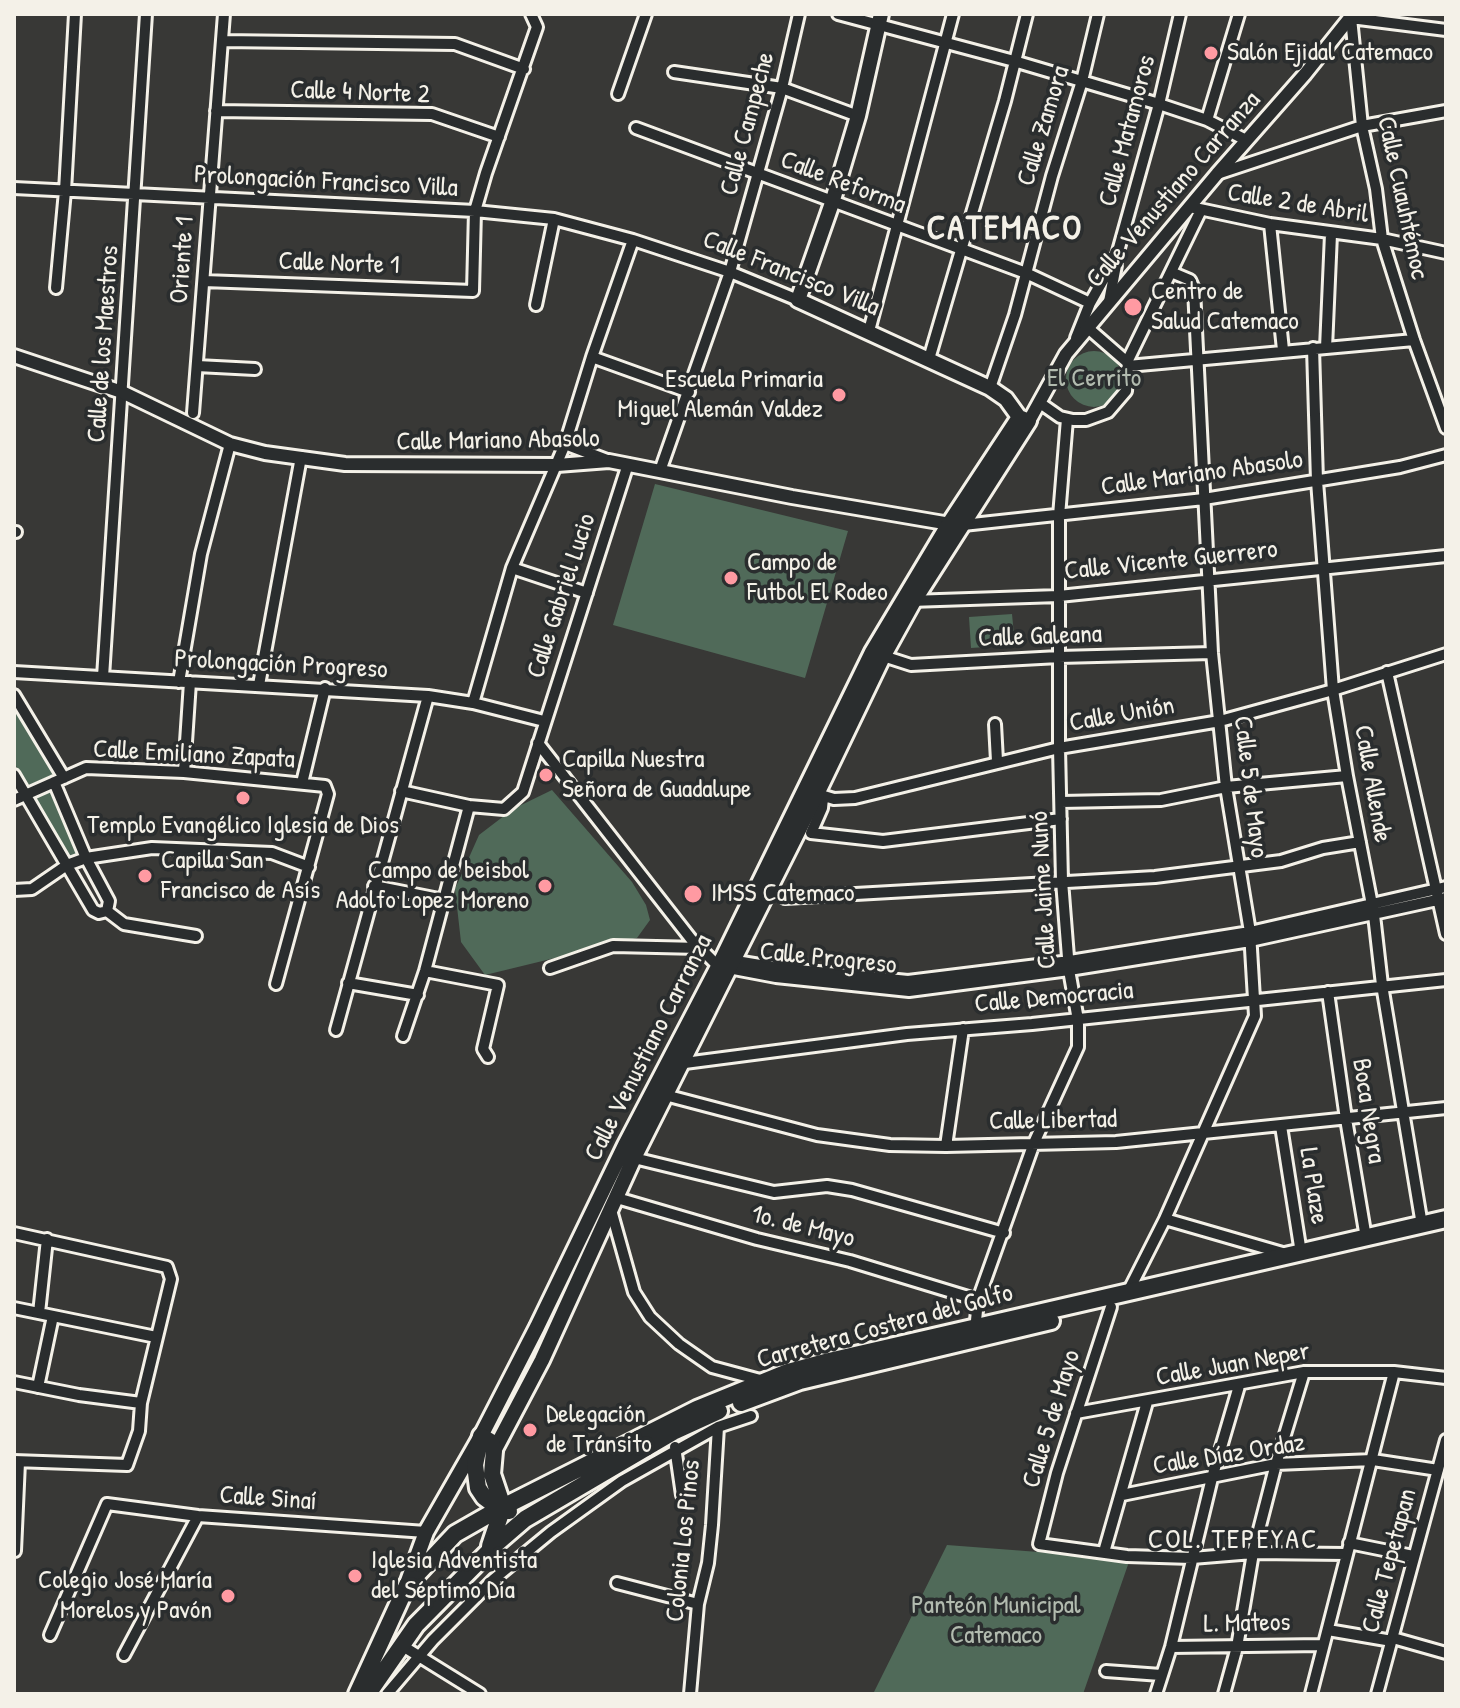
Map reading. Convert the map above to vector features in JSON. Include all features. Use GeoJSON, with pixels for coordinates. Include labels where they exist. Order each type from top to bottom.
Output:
{"type":"FeatureCollection","features":[{"type":"Feature","properties":{"kind":"main road"},"geometry":{"type":"LineString","coordinates":[[798,300],[858,116],[880,19]]}},
{"type":"Feature","properties":{"kind":"main road","name":"Calle Francisco Villa"},"geometry":{"type":"LineString","coordinates":[[798,300],[990,388],[1006,399],[1024,419]]}},
{"type":"Feature","properties":{"kind":"main road","name":"Calle Venustiano Carranza"},"geometry":{"type":"LineString","coordinates":[[722,963],[770,888],[878,655],[955,525],[1024,419]]}},
{"type":"Feature","properties":{"kind":"main road","name":"Calle Venustiano Carranza"},"geometry":{"type":"LineString","coordinates":[[407,1585],[426,1532],[481,1436],[674,1063],[722,963],[815,793]]}},
{"type":"Feature","properties":{"kind":"main road","name":"Calle Venustiano Carranza"},"geometry":{"type":"LineString","coordinates":[[494,1451],[542,1360],[665,1095],[674,1063]]}},
{"type":"Feature","properties":{"kind":"main road","name":"Carretera Costera del Golfo"},"geometry":{"type":"LineString","coordinates":[[357,1694],[407,1585],[455,1534],[503,1507],[672,1435],[710,1415],[800,1381],[975,1332],[1128,1292],[1446,1219]]}},
{"type":"Feature","properties":{"kind":"main road","name":"Carretera Costera del Golfo"},"geometry":{"type":"LineString","coordinates":[[368,1694],[416,1625],[485,1555],[534,1514],[765,1382],[788,1372],[1111,1307],[1446,1230]]}},
{"type":"Feature","properties":{"kind":"main road"},"geometry":{"type":"LineString","coordinates":[[485,1555],[503,1507],[492,1474],[494,1451],[491,1442],[481,1436],[475,1465],[478,1488],[484,1497],[503,1507],[513,1513],[534,1514]]}},
{"type":"Feature","properties":{"kind":"street"},"geometry":{"type":"LineString","coordinates":[[56,288],[75,14]]}},
{"type":"Feature","properties":{"kind":"street","name":"Calle de los Maestros"},"geometry":{"type":"LineString","coordinates":[[103,677],[146,14]]}},
{"type":"Feature","properties":{"kind":"street","name":"Oriente 1"},"geometry":{"type":"LineString","coordinates":[[193,413],[224,14]]}},
{"type":"Feature","properties":{"kind":"street"},"geometry":{"type":"LineString","coordinates":[[618,94],[646,14]]}},
{"type":"Feature","properties":{"kind":"street","name":"Calle Campeche"},"geometry":{"type":"LineString","coordinates":[[660,471],[730,272],[782,88],[799,14]]}},
{"type":"Feature","properties":{"kind":"street"},"geometry":{"type":"LineString","coordinates":[[838,14],[880,19],[946,42],[1159,104],[1207,120],[1246,140]]}},
{"type":"Feature","properties":{"kind":"street"},"geometry":{"type":"LineString","coordinates":[[869,331],[953,14]]}},
{"type":"Feature","properties":{"kind":"street"},"geometry":{"type":"LineString","coordinates":[[929,359],[1027,14]]}},
{"type":"Feature","properties":{"kind":"street","name":"Calle Zamora"},"geometry":{"type":"LineString","coordinates":[[990,388],[1082,81],[1098,14]]}},
{"type":"Feature","properties":{"kind":"street","name":"Calle Matamoros"},"geometry":{"type":"LineString","coordinates":[[1074,345],[1090,303],[1117,255],[1159,104],[1180,14]]}},
{"type":"Feature","properties":{"kind":"street"},"geometry":{"type":"LineString","coordinates":[[1207,120],[1239,14]]}},
{"type":"Feature","properties":{"kind":"street"},"geometry":{"type":"LineString","coordinates":[[1352,16],[1446,30]]}},
{"type":"Feature","properties":{"kind":"street","name":"Calle Cuauhtémoc"},"geometry":{"type":"LineString","coordinates":[[1352,16],[1362,126],[1376,189],[1382,239],[1446,428]]}},
{"type":"Feature","properties":{"kind":"street","name":"Calle Venustiano Carranza"},"geometry":{"type":"LineString","coordinates":[[1024,419],[1040,403],[1066,354],[1109,302],[1196,208],[1217,174],[1352,16]]}},
{"type":"Feature","properties":{"kind":"street"},"geometry":{"type":"LineString","coordinates":[[475,211],[537,27],[533,17]]}},
{"type":"Feature","properties":{"kind":"street"},"geometry":{"type":"LineString","coordinates":[[222,41],[455,44],[524,69]]}},
{"type":"Feature","properties":{"kind":"street"},"geometry":{"type":"LineString","coordinates":[[674,72],[782,88],[858,116]]}},
{"type":"Feature","properties":{"kind":"street","name":"Calle 4 Norte 2"},"geometry":{"type":"LineString","coordinates":[[216,111],[432,114],[499,137]]}},
{"type":"Feature","properties":{"kind":"street"},"geometry":{"type":"LineString","coordinates":[[1217,174],[1362,126],[1446,111]]}},
{"type":"Feature","properties":{"kind":"street","name":"Calle Reforma"},"geometry":{"type":"LineString","coordinates":[[636,128],[1026,273],[1090,303]]}},
{"type":"Feature","properties":{"kind":"street","name":"Prolongación Francisco Villa"},"geometry":{"type":"LineString","coordinates":[[14,188],[475,211],[554,219],[633,240]]}},
{"type":"Feature","properties":{"kind":"street"},"geometry":{"type":"LineString","coordinates":[[1040,403],[1067,419],[1086,420],[1108,412],[1126,391],[1127,364],[1171,272],[1196,208]]}},
{"type":"Feature","properties":{"kind":"street","name":"Calle 2 de Abril"},"geometry":{"type":"LineString","coordinates":[[1196,208],[1270,224],[1382,239],[1446,253]]}},
{"type":"Feature","properties":{"kind":"street","name":"Calle Norte 1"},"geometry":{"type":"LineString","coordinates":[[204,281],[473,291],[475,211]]}},
{"type":"Feature","properties":{"kind":"street"},"geometry":{"type":"LineString","coordinates":[[536,305],[554,219]]}},
{"type":"Feature","properties":{"kind":"street"},"geometry":{"type":"LineString","coordinates":[[1270,224],[1283,350]]}},
{"type":"Feature","properties":{"kind":"street"},"geometry":{"type":"LineString","coordinates":[[1326,348],[1331,234]]}},
{"type":"Feature","properties":{"kind":"street"},"geometry":{"type":"LineString","coordinates":[[473,703],[512,568],[565,444],[633,240]]}},
{"type":"Feature","properties":{"kind":"street","name":"Calle Francisco Villa"},"geometry":{"type":"LineString","coordinates":[[633,240],[730,272],[798,300]]}},
{"type":"Feature","properties":{"kind":"street"},"geometry":{"type":"LineString","coordinates":[[1109,302],[1117,255]]}},
{"type":"Feature","properties":{"kind":"street","name":"Calle 5 de Mayo"},"geometry":{"type":"LineString","coordinates":[[1128,1292],[1165,1219],[1255,1016],[1250,936],[1226,787],[1212,653],[1194,289],[1190,280],[1171,272]]}},
{"type":"Feature","properties":{"kind":"street"},"geometry":{"type":"LineString","coordinates":[[1088,328],[1127,364],[1414,340]]}},
{"type":"Feature","properties":{"kind":"street","name":"Calle Allende"},"geometry":{"type":"LineString","coordinates":[[1313,348],[1317,481],[1333,690],[1373,910],[1382,985],[1422,1225]]}},
{"type":"Feature","properties":{"kind":"street","name":"Calle Mariano Abasolo"},"geometry":{"type":"LineString","coordinates":[[14,356],[122,392],[230,444],[301,457],[358,464],[557,465],[609,461],[955,525],[1204,499],[1400,467],[1446,455]]}},
{"type":"Feature","properties":{"kind":"street"},"geometry":{"type":"LineString","coordinates":[[592,357],[689,392]]}},
{"type":"Feature","properties":{"kind":"street"},"geometry":{"type":"LineString","coordinates":[[197,366],[255,369]]}},
{"type":"Feature","properties":{"kind":"street","name":"Calle Jaime Nunó"},"geometry":{"type":"LineString","coordinates":[[975,1332],[978,1300],[1034,1143],[1078,1047],[1078,1020],[1069,965],[1062,881],[1059,748],[1059,516],[1067,419]]}},
{"type":"Feature","properties":{"kind":"street"},"geometry":{"type":"LineString","coordinates":[[184,772],[184,682],[201,554],[230,444]]}},
{"type":"Feature","properties":{"kind":"street"},"geometry":{"type":"LineString","coordinates":[[565,444],[609,461]]}},
{"type":"Feature","properties":{"kind":"street"},"geometry":{"type":"LineString","coordinates":[[259,685],[301,457]]}},
{"type":"Feature","properties":{"kind":"street","name":"Calle Gabriel Lucio"},"geometry":{"type":"LineString","coordinates":[[469,806],[504,809],[523,792],[628,464]]}},
{"type":"Feature","properties":{"kind":"street","name":"Calle Vicente Guerrero"},"geometry":{"type":"LineString","coordinates":[[908,601],[1059,596],[1207,578],[1446,556]]}},
{"type":"Feature","properties":{"kind":"street"},"geometry":{"type":"LineString","coordinates":[[512,568],[587,593]]}},
{"type":"Feature","properties":{"kind":"street","name":"Calle Galeana"},"geometry":{"type":"LineString","coordinates":[[878,655],[911,665],[1212,653]]}},
{"type":"Feature","properties":{"kind":"street","name":"Calle Unión"},"geometry":{"type":"LineString","coordinates":[[815,793],[855,798],[997,761],[1220,721],[1446,654]]}},
{"type":"Feature","properties":{"kind":"street","name":"Prolongación Progreso"},"geometry":{"type":"LineString","coordinates":[[14,672],[428,696],[473,703],[544,721]]}},
{"type":"Feature","properties":{"kind":"street"},"geometry":{"type":"LineString","coordinates":[[1387,672],[1442,894],[1446,934]]}},
{"type":"Feature","properties":{"kind":"street"},"geometry":{"type":"LineString","coordinates":[[302,783],[325,688]]}},
{"type":"Feature","properties":{"kind":"street"},"geometry":{"type":"LineString","coordinates":[[14,695],[59,780],[86,858],[109,901],[107,911]]}},
{"type":"Feature","properties":{"kind":"street"},"geometry":{"type":"LineString","coordinates":[[336,1030],[428,696]]}},
{"type":"Feature","properties":{"kind":"street"},"geometry":{"type":"LineString","coordinates":[[995,724],[997,761]]}},
{"type":"Feature","properties":{"kind":"street"},"geometry":{"type":"LineString","coordinates":[[538,743],[700,948],[722,963]]}},
{"type":"Feature","properties":{"kind":"street","name":"Calle Emiliano Zapata"},"geometry":{"type":"LineString","coordinates":[[14,800],[86,768],[184,772],[319,784],[328,789],[309,867]]}},
{"type":"Feature","properties":{"kind":"street"},"geometry":{"type":"LineString","coordinates":[[14,775],[93,910],[99,913],[107,911]]}},
{"type":"Feature","properties":{"kind":"street"},"geometry":{"type":"LineString","coordinates":[[1061,802],[1161,800],[1226,787],[1347,776]]}},
{"type":"Feature","properties":{"kind":"street"},"geometry":{"type":"LineString","coordinates":[[401,791],[469,806],[425,971],[403,1036]]}},
{"type":"Feature","properties":{"kind":"street"},"geometry":{"type":"LineString","coordinates":[[815,793],[822,808],[811,833],[883,841],[1061,819]]}},
{"type":"Feature","properties":{"kind":"street"},"geometry":{"type":"LineString","coordinates":[[770,888],[785,898],[1155,877],[1281,861],[1323,848],[1360,842]]}},
{"type":"Feature","properties":{"kind":"street"},"geometry":{"type":"LineString","coordinates":[[14,890],[32,889],[67,865],[86,858],[152,848],[272,853],[309,867],[276,984]]}},
{"type":"Feature","properties":{"kind":"street"},"geometry":{"type":"LineString","coordinates":[[374,886],[444,900]]}},
{"type":"Feature","properties":{"kind":"street","name":"Calle Progreso"},"geometry":{"type":"LineString","coordinates":[[722,963],[776,977],[908,986],[1069,965],[1250,936],[1442,894]]}},
{"type":"Feature","properties":{"kind":"street"},"geometry":{"type":"LineString","coordinates":[[107,911],[124,924],[196,936]]}},
{"type":"Feature","properties":{"kind":"street"},"geometry":{"type":"LineString","coordinates":[[550,968],[613,946],[700,948]]}},
{"type":"Feature","properties":{"kind":"street"},"geometry":{"type":"LineString","coordinates":[[425,971],[498,985],[486,1053]]}},
{"type":"Feature","properties":{"kind":"street","name":"Calle Democracia"},"geometry":{"type":"LineString","coordinates":[[674,1063],[828,1043],[1078,1020],[1446,980]]}},
{"type":"Feature","properties":{"kind":"street"},"geometry":{"type":"LineString","coordinates":[[348,983],[418,995]]}},
{"type":"Feature","properties":{"kind":"street","name":"Boca Negra"},"geometry":{"type":"LineString","coordinates":[[1328,992],[1366,1238]]}},
{"type":"Feature","properties":{"kind":"street"},"geometry":{"type":"LineString","coordinates":[[946,1146],[963,1029]]}},
{"type":"Feature","properties":{"kind":"street","name":"Calle Libertad"},"geometry":{"type":"LineString","coordinates":[[665,1095],[817,1135],[890,1145],[946,1146],[1116,1142],[1446,1108]]}},
{"type":"Feature","properties":{"kind":"street","name":"La Plaze"},"geometry":{"type":"LineString","coordinates":[[1281,1126],[1296,1254]]}},
{"type":"Feature","properties":{"kind":"street"},"geometry":{"type":"LineString","coordinates":[[634,1158],[774,1192],[827,1186],[852,1190],[1004,1233]]}},
{"type":"Feature","properties":{"kind":"street"},"geometry":{"type":"LineString","coordinates":[[614,1204],[634,1292],[650,1317],[679,1344],[712,1367],[765,1382]]}},
{"type":"Feature","properties":{"kind":"street","name":"1o. de Mayo"},"geometry":{"type":"LineString","coordinates":[[614,1204],[850,1261],[978,1300]]}},
{"type":"Feature","properties":{"kind":"street"},"geometry":{"type":"LineString","coordinates":[[1165,1219],[1296,1254]]}},
{"type":"Feature","properties":{"kind":"street"},"geometry":{"type":"LineString","coordinates":[[14,1233],[167,1267],[171,1279],[141,1403],[139,1431],[127,1465],[41,1460],[16,1462],[15,1551]]}},
{"type":"Feature","properties":{"kind":"street"},"geometry":{"type":"LineString","coordinates":[[39,1313],[47,1239]]}},
{"type":"Feature","properties":{"kind":"street","name":"Calle 5 de Mayo"},"geometry":{"type":"LineString","coordinates":[[1104,1552],[1039,1544],[1057,1473],[1111,1307]]}},
{"type":"Feature","properties":{"kind":"street"},"geometry":{"type":"LineString","coordinates":[[14,1308],[156,1337]]}},
{"type":"Feature","properties":{"kind":"street"},"geometry":{"type":"LineString","coordinates":[[38,1387],[53,1316]]}},
{"type":"Feature","properties":{"kind":"street"},"geometry":{"type":"LineString","coordinates":[[1224,1694],[1237,1647],[1253,1553],[1304,1372]]}},
{"type":"Feature","properties":{"kind":"street","name":"Calle Juan Neper"},"geometry":{"type":"LineString","coordinates":[[1076,1413],[1304,1372],[1394,1372],[1446,1378]]}},
{"type":"Feature","properties":{"kind":"street"},"geometry":{"type":"LineString","coordinates":[[1311,1694],[1394,1372]]}},
{"type":"Feature","properties":{"kind":"street"},"geometry":{"type":"LineString","coordinates":[[14,1382],[141,1403]]}},
{"type":"Feature","properties":{"kind":"street"},"geometry":{"type":"LineString","coordinates":[[1156,1694],[1239,1386]]}},
{"type":"Feature","properties":{"kind":"street"},"geometry":{"type":"LineString","coordinates":[[1147,1402],[1104,1552],[1192,1558],[1348,1548],[1413,1556]]}},
{"type":"Feature","properties":{"kind":"street","name":"Colonia Los Pinos"},"geometry":{"type":"LineString","coordinates":[[690,1694],[698,1604],[711,1538],[718,1427],[751,1416]]}},
{"type":"Feature","properties":{"kind":"street"},"geometry":{"type":"LineString","coordinates":[[387,1694],[433,1640],[494,1579],[551,1532],[622,1481],[672,1435],[718,1427]]}},
{"type":"Feature","properties":{"kind":"street"},"geometry":{"type":"LineString","coordinates":[[672,1435],[682,1495]]}},
{"type":"Feature","properties":{"kind":"street","name":"Calle Tepetapan"},"geometry":{"type":"LineString","coordinates":[[1377,1694],[1446,1440]]}},
{"type":"Feature","properties":{"kind":"street","name":"Calle Díaz Ordaz"},"geometry":{"type":"LineString","coordinates":[[1122,1495],[1276,1464],[1373,1460],[1438,1470]]}},
{"type":"Feature","properties":{"kind":"street","name":"Calle Sinaí"},"geometry":{"type":"LineString","coordinates":[[50,1635],[107,1504],[198,1516],[426,1532]]}},
{"type":"Feature","properties":{"kind":"street"},"geometry":{"type":"LineString","coordinates":[[124,1655],[198,1516]]}},
{"type":"Feature","properties":{"kind":"street"},"geometry":{"type":"LineString","coordinates":[[617,1583],[698,1604]]}},
{"type":"Feature","properties":{"kind":"street"},"geometry":{"type":"LineString","coordinates":[[416,1625],[433,1640]]}},
{"type":"Feature","properties":{"kind":"street"},"geometry":{"type":"LineString","coordinates":[[1328,1630],[1393,1640],[1446,1653]]}},
{"type":"Feature","properties":{"kind":"street"},"geometry":{"type":"LineString","coordinates":[[401,1645],[480,1694]]}},
{"type":"Feature","properties":{"kind":"street","name":"L. Mateos"},"geometry":{"type":"LineString","coordinates":[[1171,1647],[1323,1645]]}},
{"type":"Feature","properties":{"kind":"street"},"geometry":{"type":"LineString","coordinates":[[1106,1671],[1161,1675]]}},
{"type":"Feature","properties":{"kind":"green space","name":"El Cerrito"},"geometry":{"type":"Polygon","coordinates":[[[1094,351],[1114,359],[1122,379],[1114,399],[1094,407],[1074,399],[1066,379],[1074,359],[1094,351]]]}},
{"type":"Feature","properties":{"kind":"green space","name":"Campo de Futbol El Rodeo"},"geometry":{"type":"Polygon","coordinates":[[[655,484],[848,531],[805,678],[613,625],[655,484]]]}},
{"type":"Feature","properties":{"kind":"green space"},"geometry":{"type":"Polygon","coordinates":[[[1012,614],[1015,645],[971,648],[969,617],[1012,614]]]}},
{"type":"Feature","properties":{"kind":"green space"},"geometry":{"type":"Polygon","coordinates":[[[14,704],[55,774],[26,786],[14,762],[14,704]]]}},
{"type":"Feature","properties":{"kind":"green space"},"geometry":{"type":"Polygon","coordinates":[[[51,788],[82,855],[69,861],[32,796],[51,788]]]}},
{"type":"Feature","properties":{"kind":"green space","name":"Campo de beisbol Adolfo Lopez Moreno"},"geometry":{"type":"Polygon","coordinates":[[[552,790],[632,882],[646,905],[650,920],[637,938],[485,975],[461,942],[455,889],[479,835],[513,809],[552,790]]]}},
{"type":"Feature","properties":{"kind":"green space","name":"Panteón Municipal Catemaco"},"geometry":{"type":"Polygon","coordinates":[[[947,1545],[1130,1559],[1083,1694],[873,1694],[947,1545]]]}},
{"type":"Feature","properties":{"kind":"place","name":"Salón Ejidal Catemaco"},"geometry":{"type":"Point","coordinates":[1211,53]}},
{"type":"Feature","properties":{"kind":"place","name":"Centro de Salud Catemaco"},"geometry":{"type":"Point","coordinates":[1133,307]}},
{"type":"Feature","properties":{"kind":"place","name":"Escuela Primaria Miguel Alemán Valdez"},"geometry":{"type":"Point","coordinates":[839,395]}},
{"type":"Feature","properties":{"kind":"place","name":"Campo de Futbol El Rodeo"},"geometry":{"type":"Point","coordinates":[731,578]}},
{"type":"Feature","properties":{"kind":"place","name":"Capilla Nuestra Señora de Guadalupe"},"geometry":{"type":"Point","coordinates":[546,775]}},
{"type":"Feature","properties":{"kind":"place","name":"Templo Evangélico Iglesia de Dios"},"geometry":{"type":"Point","coordinates":[243,798]}},
{"type":"Feature","properties":{"kind":"place","name":"Capilla San Francisco de Asís"},"geometry":{"type":"Point","coordinates":[145,876]}},
{"type":"Feature","properties":{"kind":"place","name":"Campo de beisbol Adolfo Lopez Moreno"},"geometry":{"type":"Point","coordinates":[545,886]}},
{"type":"Feature","properties":{"kind":"place","name":"IMSS Catemaco"},"geometry":{"type":"Point","coordinates":[693,894]}},
{"type":"Feature","properties":{"kind":"place","name":"Delegación de Tránsito"},"geometry":{"type":"Point","coordinates":[530,1430]}},
{"type":"Feature","properties":{"kind":"place","name":"Iglesia Adventista del Séptimo Día"},"geometry":{"type":"Point","coordinates":[355,1576]}},
{"type":"Feature","properties":{"kind":"place","name":"Colegio José María Morelos y Pavón"},"geometry":{"type":"Point","coordinates":[228,1596]}},
{"type":"Feature","properties":{"kind":"district","name":"CATEMACO"},"geometry":{"type":"Point","coordinates":[1005,230]}},
{"type":"Feature","properties":{"kind":"district","name":"COL. TEPEYAC"},"geometry":{"type":"Point","coordinates":[1233,1541]}}]}
